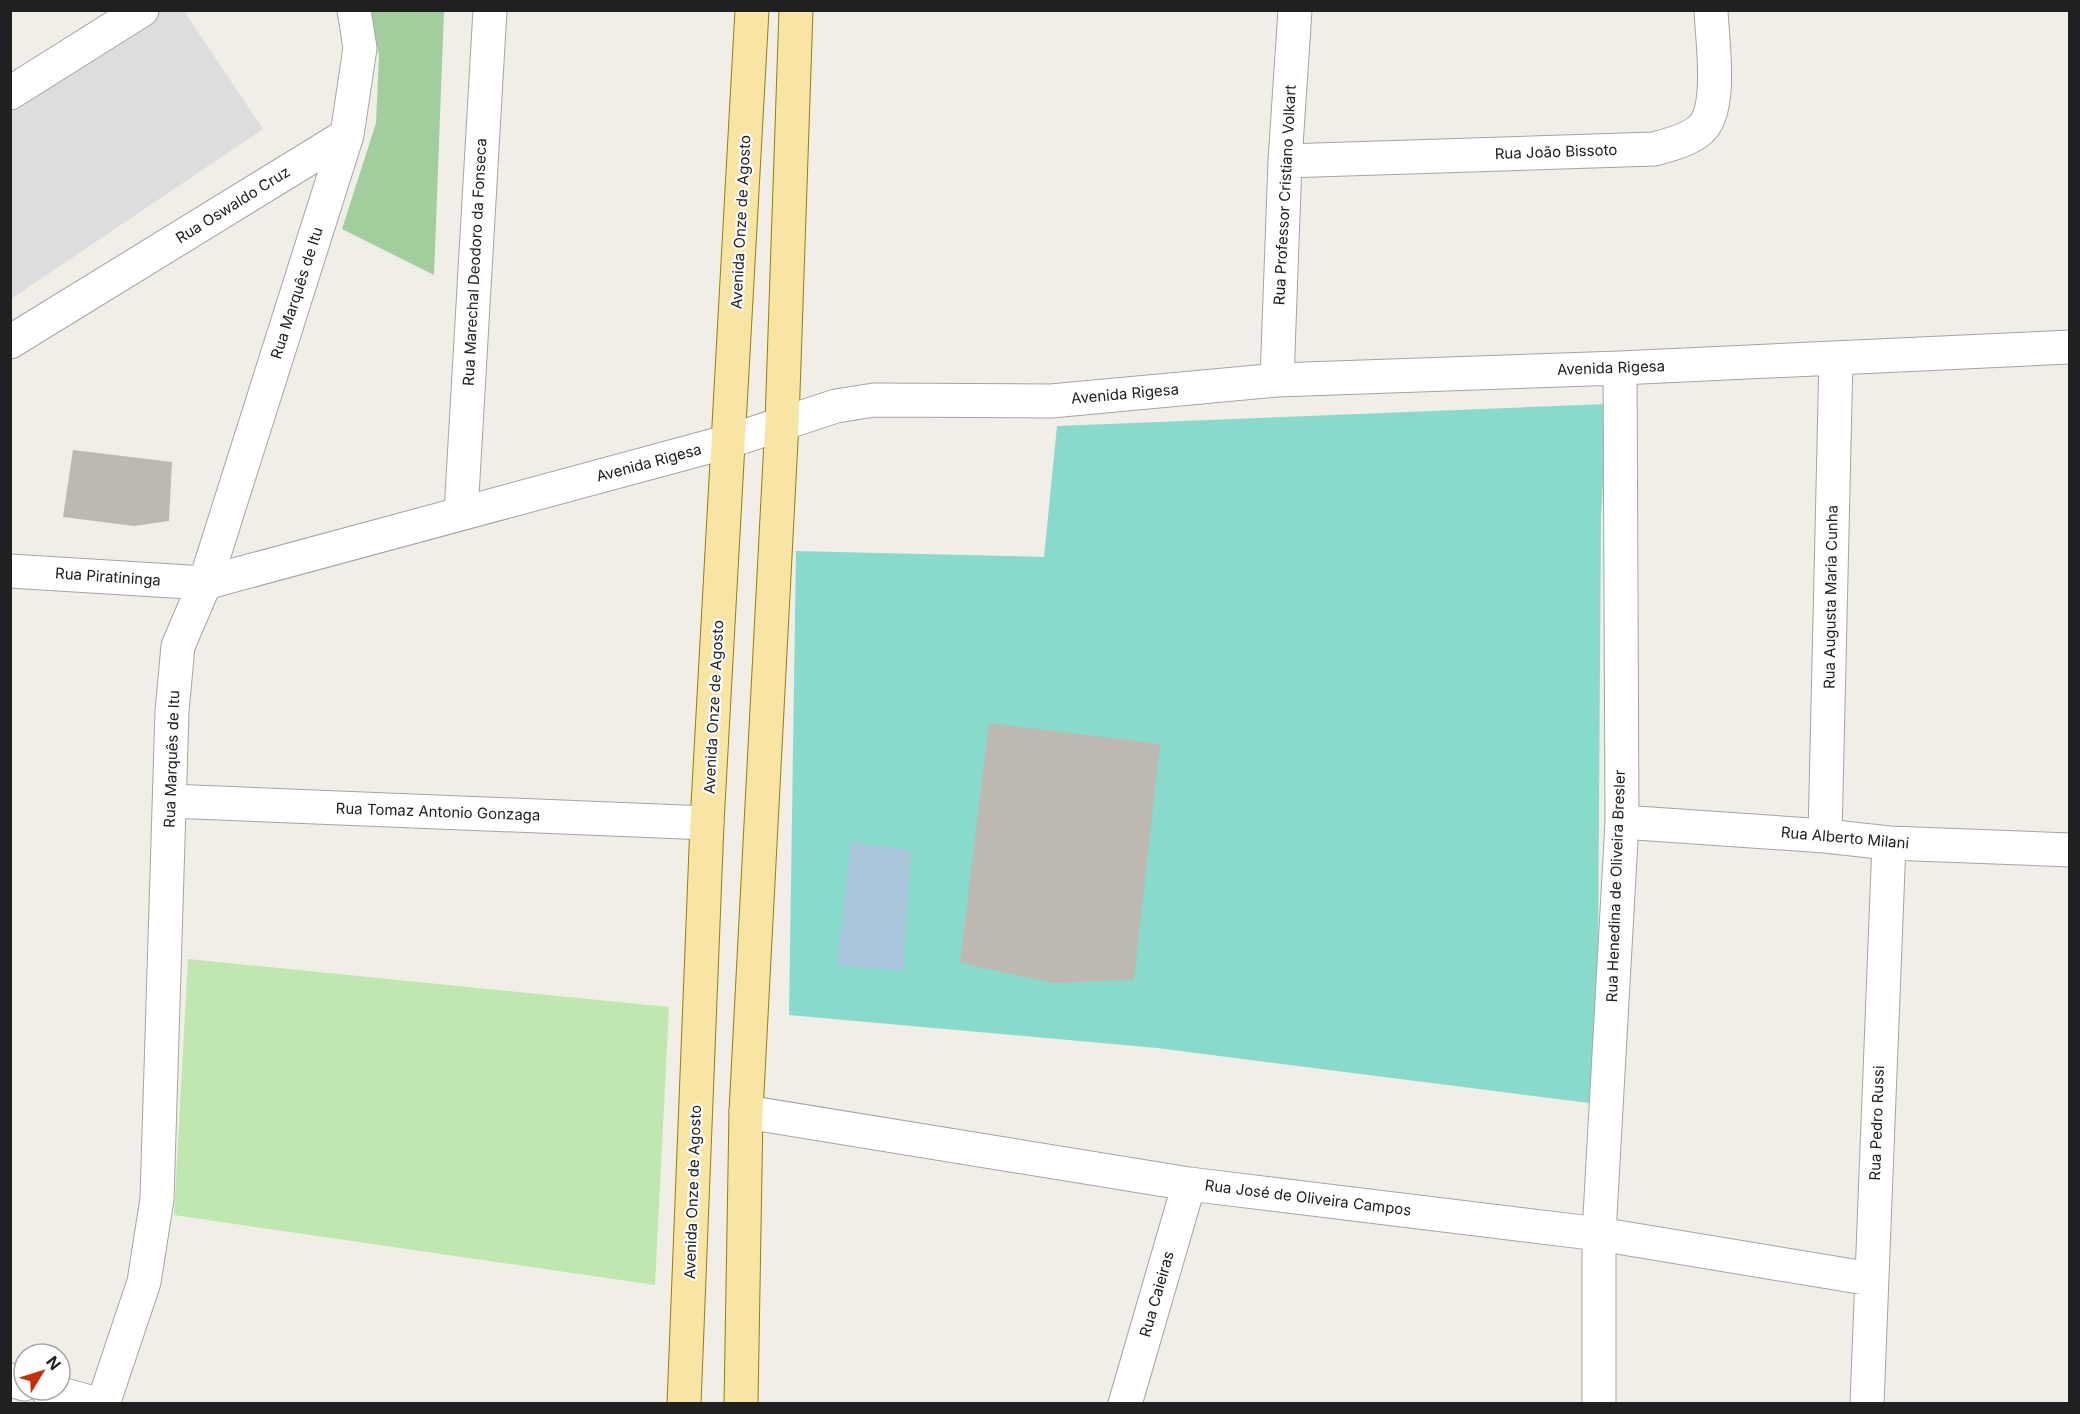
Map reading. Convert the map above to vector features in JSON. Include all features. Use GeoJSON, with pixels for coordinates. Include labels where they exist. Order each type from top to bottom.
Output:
{"type":"FeatureCollection","features":[{"type":"Feature","properties":{"kind":"main road","name":"Avenida Onze de Agosto"},"geometry":{"type":"LineString","coordinates":[[684,1404],[707,823],[752,10]]}},
{"type":"Feature","properties":{"kind":"main road"},"geometry":{"type":"LineString","coordinates":[[741,1404],[746,1112],[782,422],[796,10]]}},
{"type":"Feature","properties":{"kind":"street"},"geometry":{"type":"LineString","coordinates":[[10,93],[142,10]]}},
{"type":"Feature","properties":{"kind":"street"},"geometry":{"type":"LineString","coordinates":[[347,135],[360,48],[354,10]]}},
{"type":"Feature","properties":{"kind":"street","name":"Rua Marechal Deodoro da Fonseca"},"geometry":{"type":"LineString","coordinates":[[461,513],[490,10]]}},
{"type":"Feature","properties":{"kind":"street","name":"Rua Professor Cristiano Volkart"},"geometry":{"type":"LineString","coordinates":[[1277,380],[1285,161],[1295,10]]}},
{"type":"Feature","properties":{"kind":"street","name":"Rua João Bissoto"},"geometry":{"type":"LineString","coordinates":[[1285,161],[1654,149],[1678,142],[1702,129],[1714,101],[1711,10]]}},
{"type":"Feature","properties":{"kind":"street","name":"Rua Oswaldo Cruz"},"geometry":{"type":"LineString","coordinates":[[10,342],[347,135]]}},
{"type":"Feature","properties":{"kind":"street","name":"Rua Marquês de Itu"},"geometry":{"type":"LineString","coordinates":[[103,1404],[144,1282],[157,1199],[172,711],[178,646],[205,583],[347,135]]}},
{"type":"Feature","properties":{"kind":"street","name":"Avenida Rigesa"},"geometry":{"type":"LineString","coordinates":[[205,583],[729,441],[836,406],[874,400],[1051,400],[1277,380],[1620,368],[2070,347]]}},
{"type":"Feature","properties":{"kind":"street","name":"Rua Augusta Maria Cunha"},"geometry":{"type":"LineString","coordinates":[[1826,836],[1836,358]]}},
{"type":"Feature","properties":{"kind":"street","name":"Rua Henedina de Oliveira Bresler"},"geometry":{"type":"LineString","coordinates":[[1599,1404],[1599,1234],[1622,822],[1620,368]]}},
{"type":"Feature","properties":{"kind":"street","name":"Rua Piratininga"},"geometry":{"type":"LineString","coordinates":[[10,571],[205,583]]}},
{"type":"Feature","properties":{"kind":"street","name":"Rua Tomaz Antonio Gonzaga"},"geometry":{"type":"LineString","coordinates":[[170,801],[707,823]]}},
{"type":"Feature","properties":{"kind":"street","name":"Rua Alberto Milani"},"geometry":{"type":"LineString","coordinates":[[1622,822],[1826,836],[1889,843],[2070,850]]}},
{"type":"Feature","properties":{"kind":"street","name":"Rua Pedro Russi"},"geometry":{"type":"LineString","coordinates":[[1866,1404],[1889,843]]}},
{"type":"Feature","properties":{"kind":"street","name":"Rua José de Oliveira Campos"},"geometry":{"type":"LineString","coordinates":[[746,1112],[1189,1184],[1599,1234],[1871,1279]]}},
{"type":"Feature","properties":{"kind":"street","name":"Rua Caieiras"},"geometry":{"type":"LineString","coordinates":[[1125,1404],[1189,1184]]}},
{"type":"Feature","properties":{"kind":"street"},"geometry":{"type":"LineString","coordinates":[[72,1397],[97,1404]]}},
{"type":"Feature","properties":{"kind":"shaded area"},"geometry":{"type":"Polygon","coordinates":[[[149,11],[184,11],[263,129],[11,299],[11,106],[149,11]]]}},
{"type":"Feature","properties":{"kind":"shaded area"},"geometry":{"type":"Polygon","coordinates":[[[1607,404],[1601,519],[1597,1104],[1157,1048],[789,1015],[796,551],[1044,557],[1057,426],[1607,404]]]}},
{"type":"Feature","properties":{"kind":"shaded area"},"geometry":{"type":"Polygon","coordinates":[[[851,842],[911,850],[903,971],[837,965],[851,842]]]}},
{"type":"Feature","properties":{"kind":"green space"},"geometry":{"type":"Polygon","coordinates":[[[371,11],[444,11],[434,275],[342,229],[376,123],[379,56],[371,11]]]}},
{"type":"Feature","properties":{"kind":"green space"},"geometry":{"type":"Polygon","coordinates":[[[188,959],[669,1007],[655,1285],[174,1215],[188,959]]]}},
{"type":"Feature","properties":{"kind":"building"},"geometry":{"type":"Polygon","coordinates":[[[73,450],[172,462],[169,521],[134,526],[63,517],[73,450]]]}},
{"type":"Feature","properties":{"kind":"building"},"geometry":{"type":"Polygon","coordinates":[[[989,723],[1160,744],[1134,980],[1053,983],[960,963],[989,723]]]}}]}
